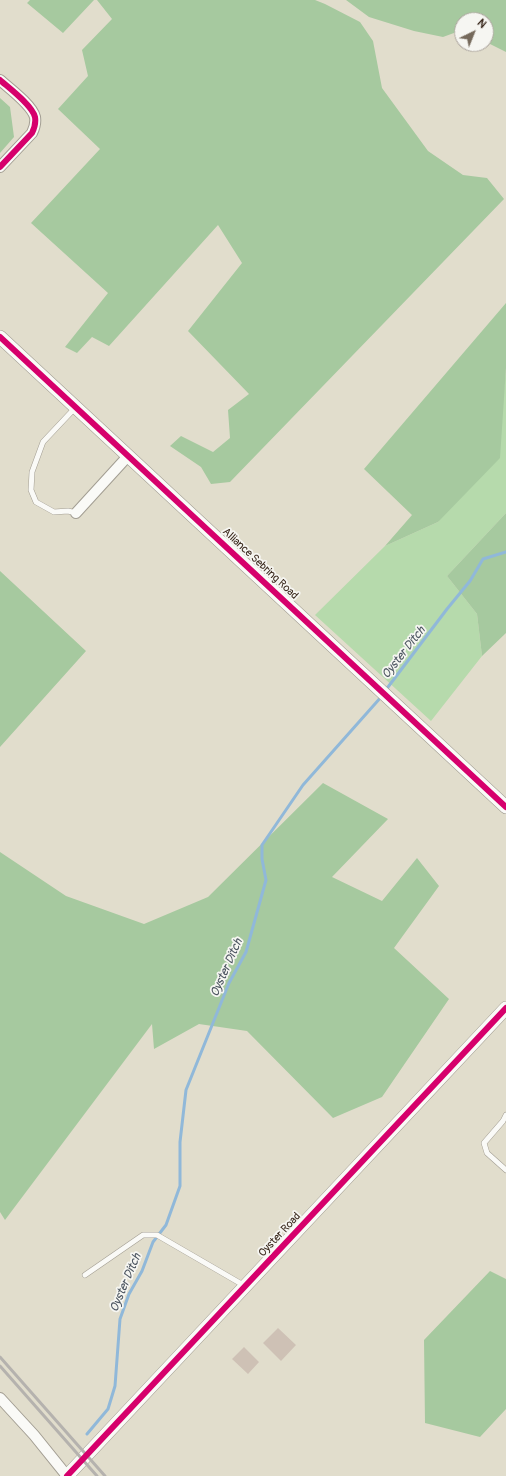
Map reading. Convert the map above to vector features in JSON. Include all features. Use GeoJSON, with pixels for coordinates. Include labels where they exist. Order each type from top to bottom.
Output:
{"type":"FeatureCollection","features":[{"type":"Feature","properties":{"kind":"street"},"geometry":{"type":"LineString","coordinates":[[0,80],[29,107],[34,113],[35,118],[35,126],[32,132],[0,167]]}},
{"type":"Feature","properties":{"kind":"street","name":"Alliance Sebring Road"},"geometry":{"type":"LineString","coordinates":[[0,337],[506,807]]}},
{"type":"Feature","properties":{"kind":"street"},"geometry":{"type":"LineString","coordinates":[[76,513],[128,456]]}},
{"type":"Feature","properties":{"kind":"street","name":"Oyster Road"},"geometry":{"type":"LineString","coordinates":[[67,1476],[506,1008]]}},
{"type":"Feature","properties":{"kind":"street"},"geometry":{"type":"LineString","coordinates":[[0,1398],[34,1435],[67,1476]]}},
{"type":"Feature","properties":{"kind":"lane"},"geometry":{"type":"LineString","coordinates":[[76,407],[42,442],[32,472],[31,490],[36,502],[54,512],[76,513]]}},
{"type":"Feature","properties":{"kind":"lane"},"geometry":{"type":"LineString","coordinates":[[506,1115],[503,1121],[484,1144],[487,1153],[506,1170]]}},
{"type":"Feature","properties":{"kind":"lane"},"geometry":{"type":"LineString","coordinates":[[86,1275],[143,1235],[157,1235],[246,1286]]}},
{"type":"Feature","properties":{"kind":"green space"},"geometry":{"type":"Polygon","coordinates":[[[30,0],[94,0],[63,33],[27,3],[30,0]]]}},
{"type":"Feature","properties":{"kind":"green space"},"geometry":{"type":"Polygon","coordinates":[[[97,0],[315,0],[325,4],[360,22],[373,41],[382,88],[428,151],[463,175],[487,178],[504,199],[230,482],[211,484],[201,467],[170,446],[181,436],[213,452],[230,438],[228,410],[249,394],[188,331],[242,263],[218,225],[109,346],[92,337],[77,353],[65,347],[108,293],[31,223],[100,149],[58,109],[88,76],[82,50],[112,19],[97,0]]]}},
{"type":"Feature","properties":{"kind":"green space"},"geometry":{"type":"Polygon","coordinates":[[[346,0],[506,0],[506,52],[494,46],[494,12],[454,12],[454,33],[443,37],[414,31],[369,17],[346,0]]]}},
{"type":"Feature","properties":{"kind":"green space"},"geometry":{"type":"Polygon","coordinates":[[[0,98],[10,107],[14,137],[0,153],[0,98]]]}},
{"type":"Feature","properties":{"kind":"green space"},"geometry":{"type":"Polygon","coordinates":[[[506,303],[506,368],[500,458],[438,522],[385,546],[412,515],[364,469],[506,303]]]}},
{"type":"Feature","properties":{"kind":"green space"},"geometry":{"type":"Polygon","coordinates":[[[506,368],[506,513],[447,576],[477,614],[482,656],[431,721],[315,615],[385,546],[438,522],[502,411],[506,368]]]}},
{"type":"Feature","properties":{"kind":"green space"},"geometry":{"type":"Polygon","coordinates":[[[506,513],[506,633],[482,656],[477,614],[447,576],[506,513]]]}},
{"type":"Feature","properties":{"kind":"green space"},"geometry":{"type":"Polygon","coordinates":[[[0,571],[86,651],[0,747],[0,571]]]}},
{"type":"Feature","properties":{"kind":"green space"},"geometry":{"type":"Polygon","coordinates":[[[323,783],[388,819],[332,877],[382,901],[417,858],[439,886],[394,948],[449,999],[382,1097],[333,1118],[247,1031],[199,1024],[154,1049],[152,1024],[5,1220],[0,1212],[0,852],[66,896],[144,924],[208,897],[323,783]]]}},
{"type":"Feature","properties":{"kind":"green space"},"geometry":{"type":"Polygon","coordinates":[[[490,1271],[506,1279],[506,1409],[480,1437],[425,1423],[424,1340],[490,1271]]]}},
{"type":"Feature","properties":{"kind":"building"},"geometry":{"type":"Polygon","coordinates":[[[278,1328],[296,1345],[281,1361],[263,1343],[278,1328]]]}},
{"type":"Feature","properties":{"kind":"building"},"geometry":{"type":"Polygon","coordinates":[[[244,1347],[259,1362],[248,1374],[232,1359],[244,1347]]]}},
{"type":"Feature","properties":{"kind":"waterway","name":"Oyster Ditch"},"geometry":{"type":"LineString","coordinates":[[385,691],[470,581],[483,559],[506,552]]}},
{"type":"Feature","properties":{"kind":"waterway","name":"Oyster Ditch"},"geometry":{"type":"LineString","coordinates":[[87,1434],[108,1409],[115,1386],[120,1319],[129,1294],[142,1271],[153,1242],[166,1225],[180,1186],[180,1142],[186,1090],[229,983],[246,952],[266,880],[262,859],[262,845],[303,785],[382,696]]}},
{"type":"Feature","properties":{"kind":"railway"},"geometry":{"type":"LineString","coordinates":[[0,1357],[105,1476]]}},
{"type":"Feature","properties":{"kind":"railway"},"geometry":{"type":"LineString","coordinates":[[0,1366],[97,1476]]}},
{"type":"Feature","properties":{"kind":"cycle path"},"geometry":{"type":"LineString","coordinates":[[0,80],[30,107],[35,117],[35,127],[32,133],[0,167]]}},
{"type":"Feature","properties":{"kind":"cycle path"},"geometry":{"type":"LineString","coordinates":[[0,337],[506,807]]}},
{"type":"Feature","properties":{"kind":"cycle path"},"geometry":{"type":"LineString","coordinates":[[67,1476],[506,1008]]}}]}
